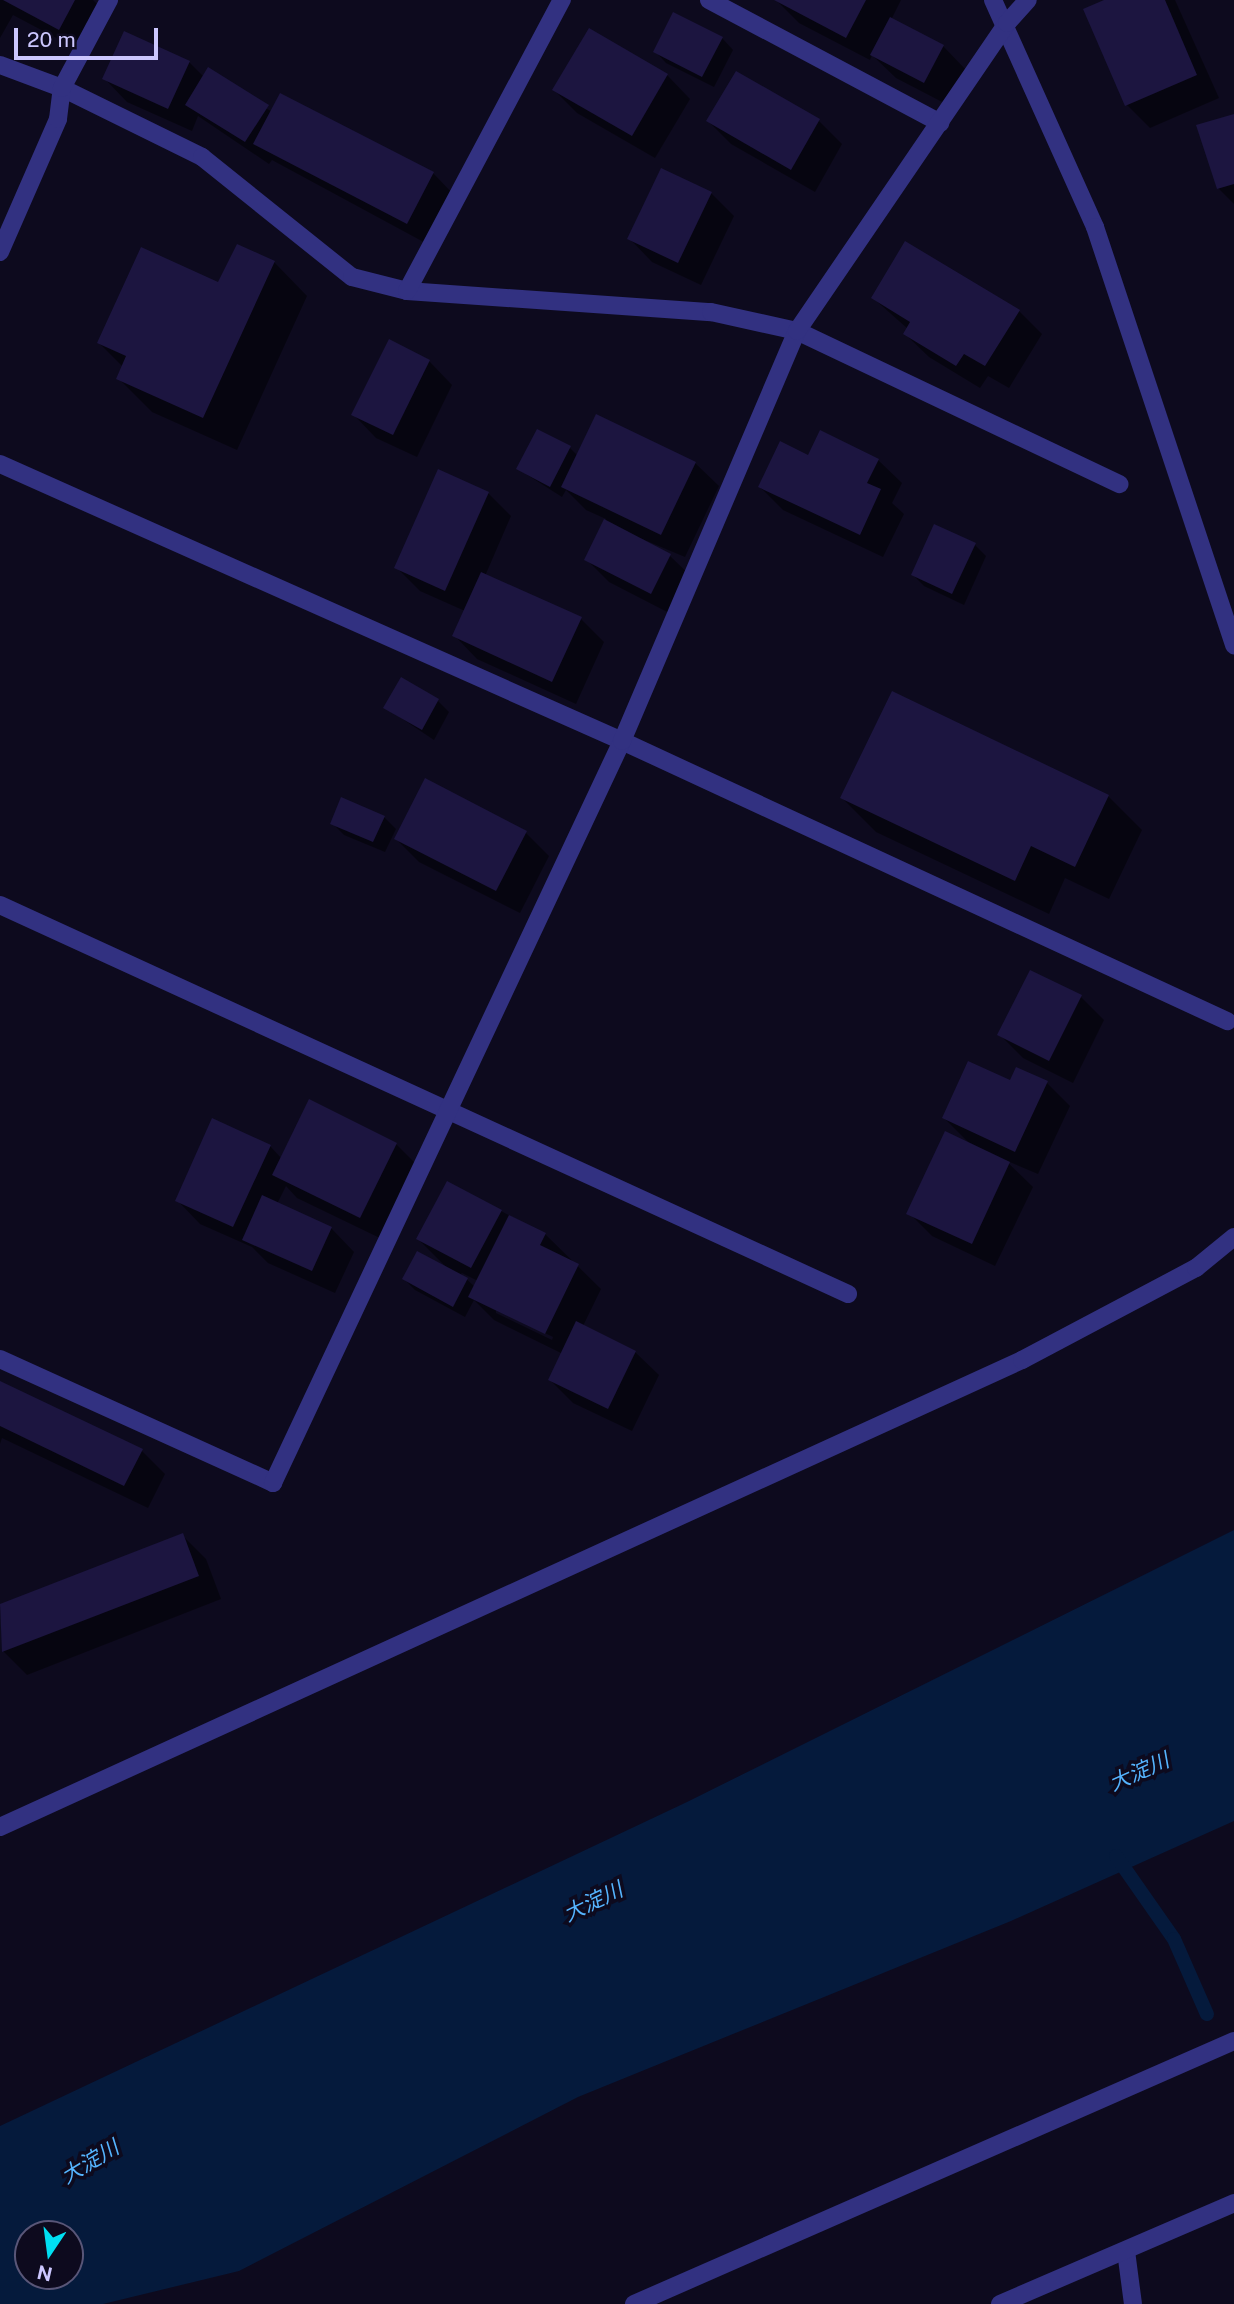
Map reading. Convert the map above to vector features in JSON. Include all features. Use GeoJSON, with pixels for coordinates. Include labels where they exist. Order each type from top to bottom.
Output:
{"type":"FeatureCollection","features":[{"type":"Feature","properties":{"kind":"street"},"geometry":{"type":"LineString","coordinates":[[0,252],[58,119],[62,89],[108,0]]}},
{"type":"Feature","properties":{"kind":"street"},"geometry":{"type":"LineString","coordinates":[[407,291],[562,0]]}},
{"type":"Feature","properties":{"kind":"street"},"geometry":{"type":"LineString","coordinates":[[709,0],[940,123]]}},
{"type":"Feature","properties":{"kind":"street"},"geometry":{"type":"LineString","coordinates":[[993,0],[1007,23],[1095,227],[1234,646]]}},
{"type":"Feature","properties":{"kind":"street"},"geometry":{"type":"LineString","coordinates":[[0,1359],[273,1483],[622,741],[797,331],[1007,23],[1028,0]]}},
{"type":"Feature","properties":{"kind":"street"},"geometry":{"type":"LineString","coordinates":[[0,65],[62,89],[230,175],[352,277],[407,291],[711,312],[797,331],[1119,484]]}},
{"type":"Feature","properties":{"kind":"street"},"geometry":{"type":"LineString","coordinates":[[0,464],[622,741],[1227,1021]]}},
{"type":"Feature","properties":{"kind":"street"},"geometry":{"type":"LineString","coordinates":[[0,905],[451,1109],[848,1294]]}},
{"type":"Feature","properties":{"kind":"street"},"geometry":{"type":"LineString","coordinates":[[0,1827],[1022,1360],[1196,1268],[1234,1237]]}},
{"type":"Feature","properties":{"kind":"street"},"geometry":{"type":"LineString","coordinates":[[634,2304],[1234,2041]]}},
{"type":"Feature","properties":{"kind":"street"},"geometry":{"type":"LineString","coordinates":[[1000,2304],[1234,2203]]}},
{"type":"Feature","properties":{"kind":"street"},"geometry":{"type":"LineString","coordinates":[[1126,2251],[1133,2304]]}},
{"type":"Feature","properties":{"kind":"water","name":"大淀川"},"geometry":{"type":"Polygon","coordinates":[[[1234,1530],[1234,1821],[1011,1921],[578,2097],[239,2271],[103,2304],[0,2304],[0,2126],[687,1802],[1234,1530]]]}},
{"type":"Feature","properties":{"kind":"building"},"geometry":{"type":"Polygon","coordinates":[[[3,0],[75,0],[59,30],[3,0]]]}},
{"type":"Feature","properties":{"kind":"building"},"geometry":{"type":"Polygon","coordinates":[[[774,0],[866,0],[846,38],[774,0]]]}},
{"type":"Feature","properties":{"kind":"building"},"geometry":{"type":"Polygon","coordinates":[[[1104,0],[1165,0],[1197,75],[1125,106],[1083,9],[1104,0]]]}},
{"type":"Feature","properties":{"kind":"building"},"geometry":{"type":"Polygon","coordinates":[[[673,12],[723,37],[702,77],[653,52],[673,12]]]}},
{"type":"Feature","properties":{"kind":"building"},"geometry":{"type":"Polygon","coordinates":[[[890,17],[944,45],[924,83],[870,55],[890,17]]]}},
{"type":"Feature","properties":{"kind":"building"},"geometry":{"type":"Polygon","coordinates":[[[589,28],[668,74],[632,136],[552,90],[589,28]]]}},
{"type":"Feature","properties":{"kind":"building"},"geometry":{"type":"Polygon","coordinates":[[[124,31],[190,61],[168,109],[102,79],[124,31]]]}},
{"type":"Feature","properties":{"kind":"building"},"geometry":{"type":"Polygon","coordinates":[[[208,67],[269,105],[245,142],[185,105],[208,67]]]}},
{"type":"Feature","properties":{"kind":"building"},"geometry":{"type":"Polygon","coordinates":[[[736,71],[820,119],[791,170],[706,121],[736,71]]]}},
{"type":"Feature","properties":{"kind":"building"},"geometry":{"type":"Polygon","coordinates":[[[280,93],[434,172],[407,224],[253,144],[280,93]]]}},
{"type":"Feature","properties":{"kind":"building"},"geometry":{"type":"Polygon","coordinates":[[[1234,114],[1234,184],[1217,189],[1196,125],[1234,114]]]}},
{"type":"Feature","properties":{"kind":"building"},"geometry":{"type":"Polygon","coordinates":[[[661,168],[712,192],[678,263],[627,239],[661,168]]]}},
{"type":"Feature","properties":{"kind":"building"},"geometry":{"type":"Polygon","coordinates":[[[905,241],[1020,310],[985,366],[964,354],[956,366],[903,334],[910,322],[871,298],[905,241]]]}},
{"type":"Feature","properties":{"kind":"building"},"geometry":{"type":"Polygon","coordinates":[[[237,244],[275,261],[203,418],[116,379],[126,356],[97,343],[141,247],[218,282],[237,244]]]}},
{"type":"Feature","properties":{"kind":"building"},"geometry":{"type":"Polygon","coordinates":[[[389,339],[430,360],[393,435],[351,415],[389,339]]]}},
{"type":"Feature","properties":{"kind":"building"},"geometry":{"type":"Polygon","coordinates":[[[596,414],[696,462],[661,535],[561,487],[596,414]]]}},
{"type":"Feature","properties":{"kind":"building"},"geometry":{"type":"Polygon","coordinates":[[[537,429],[571,446],[550,487],[516,469],[537,429]]]}},
{"type":"Feature","properties":{"kind":"building"},"geometry":{"type":"Polygon","coordinates":[[[820,430],[879,459],[867,483],[881,489],[860,535],[758,487],[780,441],[808,455],[820,430]]]}},
{"type":"Feature","properties":{"kind":"building"},"geometry":{"type":"Polygon","coordinates":[[[438,469],[489,492],[445,591],[394,568],[438,469]]]}},
{"type":"Feature","properties":{"kind":"building"},"geometry":{"type":"Polygon","coordinates":[[[604,519],[671,554],[651,594],[584,560],[604,519]]]}},
{"type":"Feature","properties":{"kind":"building"},"geometry":{"type":"Polygon","coordinates":[[[934,524],[976,543],[952,594],[911,575],[934,524]]]}},
{"type":"Feature","properties":{"kind":"building"},"geometry":{"type":"Polygon","coordinates":[[[481,572],[582,617],[552,682],[452,636],[481,572]]]}},
{"type":"Feature","properties":{"kind":"building"},"geometry":{"type":"Polygon","coordinates":[[[401,677],[439,699],[422,730],[383,708],[401,677]]]}},
{"type":"Feature","properties":{"kind":"building"},"geometry":{"type":"Polygon","coordinates":[[[892,691],[1109,795],[1075,867],[1031,846],[1015,881],[840,798],[892,691]]]}},
{"type":"Feature","properties":{"kind":"building"},"geometry":{"type":"Polygon","coordinates":[[[425,778],[527,831],[496,891],[394,839],[425,778]]]}},
{"type":"Feature","properties":{"kind":"building"},"geometry":{"type":"Polygon","coordinates":[[[341,797],[385,816],[373,842],[330,824],[341,797]]]}},
{"type":"Feature","properties":{"kind":"building"},"geometry":{"type":"Polygon","coordinates":[[[1030,970],[1082,995],[1049,1061],[997,1035],[1030,970]]]}},
{"type":"Feature","properties":{"kind":"building"},"geometry":{"type":"Polygon","coordinates":[[[968,1061],[1010,1080],[1016,1067],[1048,1081],[1015,1152],[942,1118],[968,1061]]]}},
{"type":"Feature","properties":{"kind":"building"},"geometry":{"type":"Polygon","coordinates":[[[309,1099],[397,1143],[360,1218],[272,1175],[309,1099]]]}},
{"type":"Feature","properties":{"kind":"building"},"geometry":{"type":"Polygon","coordinates":[[[212,1118],[271,1145],[233,1227],[175,1201],[212,1118]]]}},
{"type":"Feature","properties":{"kind":"building"},"geometry":{"type":"Polygon","coordinates":[[[945,1131],[1010,1162],[972,1244],[906,1214],[945,1131]]]}},
{"type":"Feature","properties":{"kind":"building"},"geometry":{"type":"Polygon","coordinates":[[[447,1181],[502,1210],[471,1268],[416,1239],[447,1181]]]}},
{"type":"Feature","properties":{"kind":"building"},"geometry":{"type":"Polygon","coordinates":[[[262,1195],[332,1227],[312,1271],[242,1240],[262,1195]]]}},
{"type":"Feature","properties":{"kind":"building"},"geometry":{"type":"Polygon","coordinates":[[[509,1215],[546,1233],[540,1245],[579,1264],[545,1334],[468,1297],[509,1215]]]}},
{"type":"Feature","properties":{"kind":"building"},"geometry":{"type":"Polygon","coordinates":[[[417,1251],[468,1278],[453,1307],[402,1279],[417,1251]]]}},
{"type":"Feature","properties":{"kind":"building"},"geometry":{"type":"Polygon","coordinates":[[[576,1321],[636,1351],[608,1409],[548,1380],[576,1321]]]}},
{"type":"Feature","properties":{"kind":"building"},"geometry":{"type":"Polygon","coordinates":[[[0,1381],[143,1449],[124,1486],[0,1426],[0,1381]]]}},
{"type":"Feature","properties":{"kind":"building"},"geometry":{"type":"Polygon","coordinates":[[[183,1533],[199,1576],[2,1652],[0,1604],[183,1533]]]}},
{"type":"Feature","properties":{"kind":"waterway"},"geometry":{"type":"LineString","coordinates":[[1116,1856],[1174,1939],[1207,2014]]}}]}
